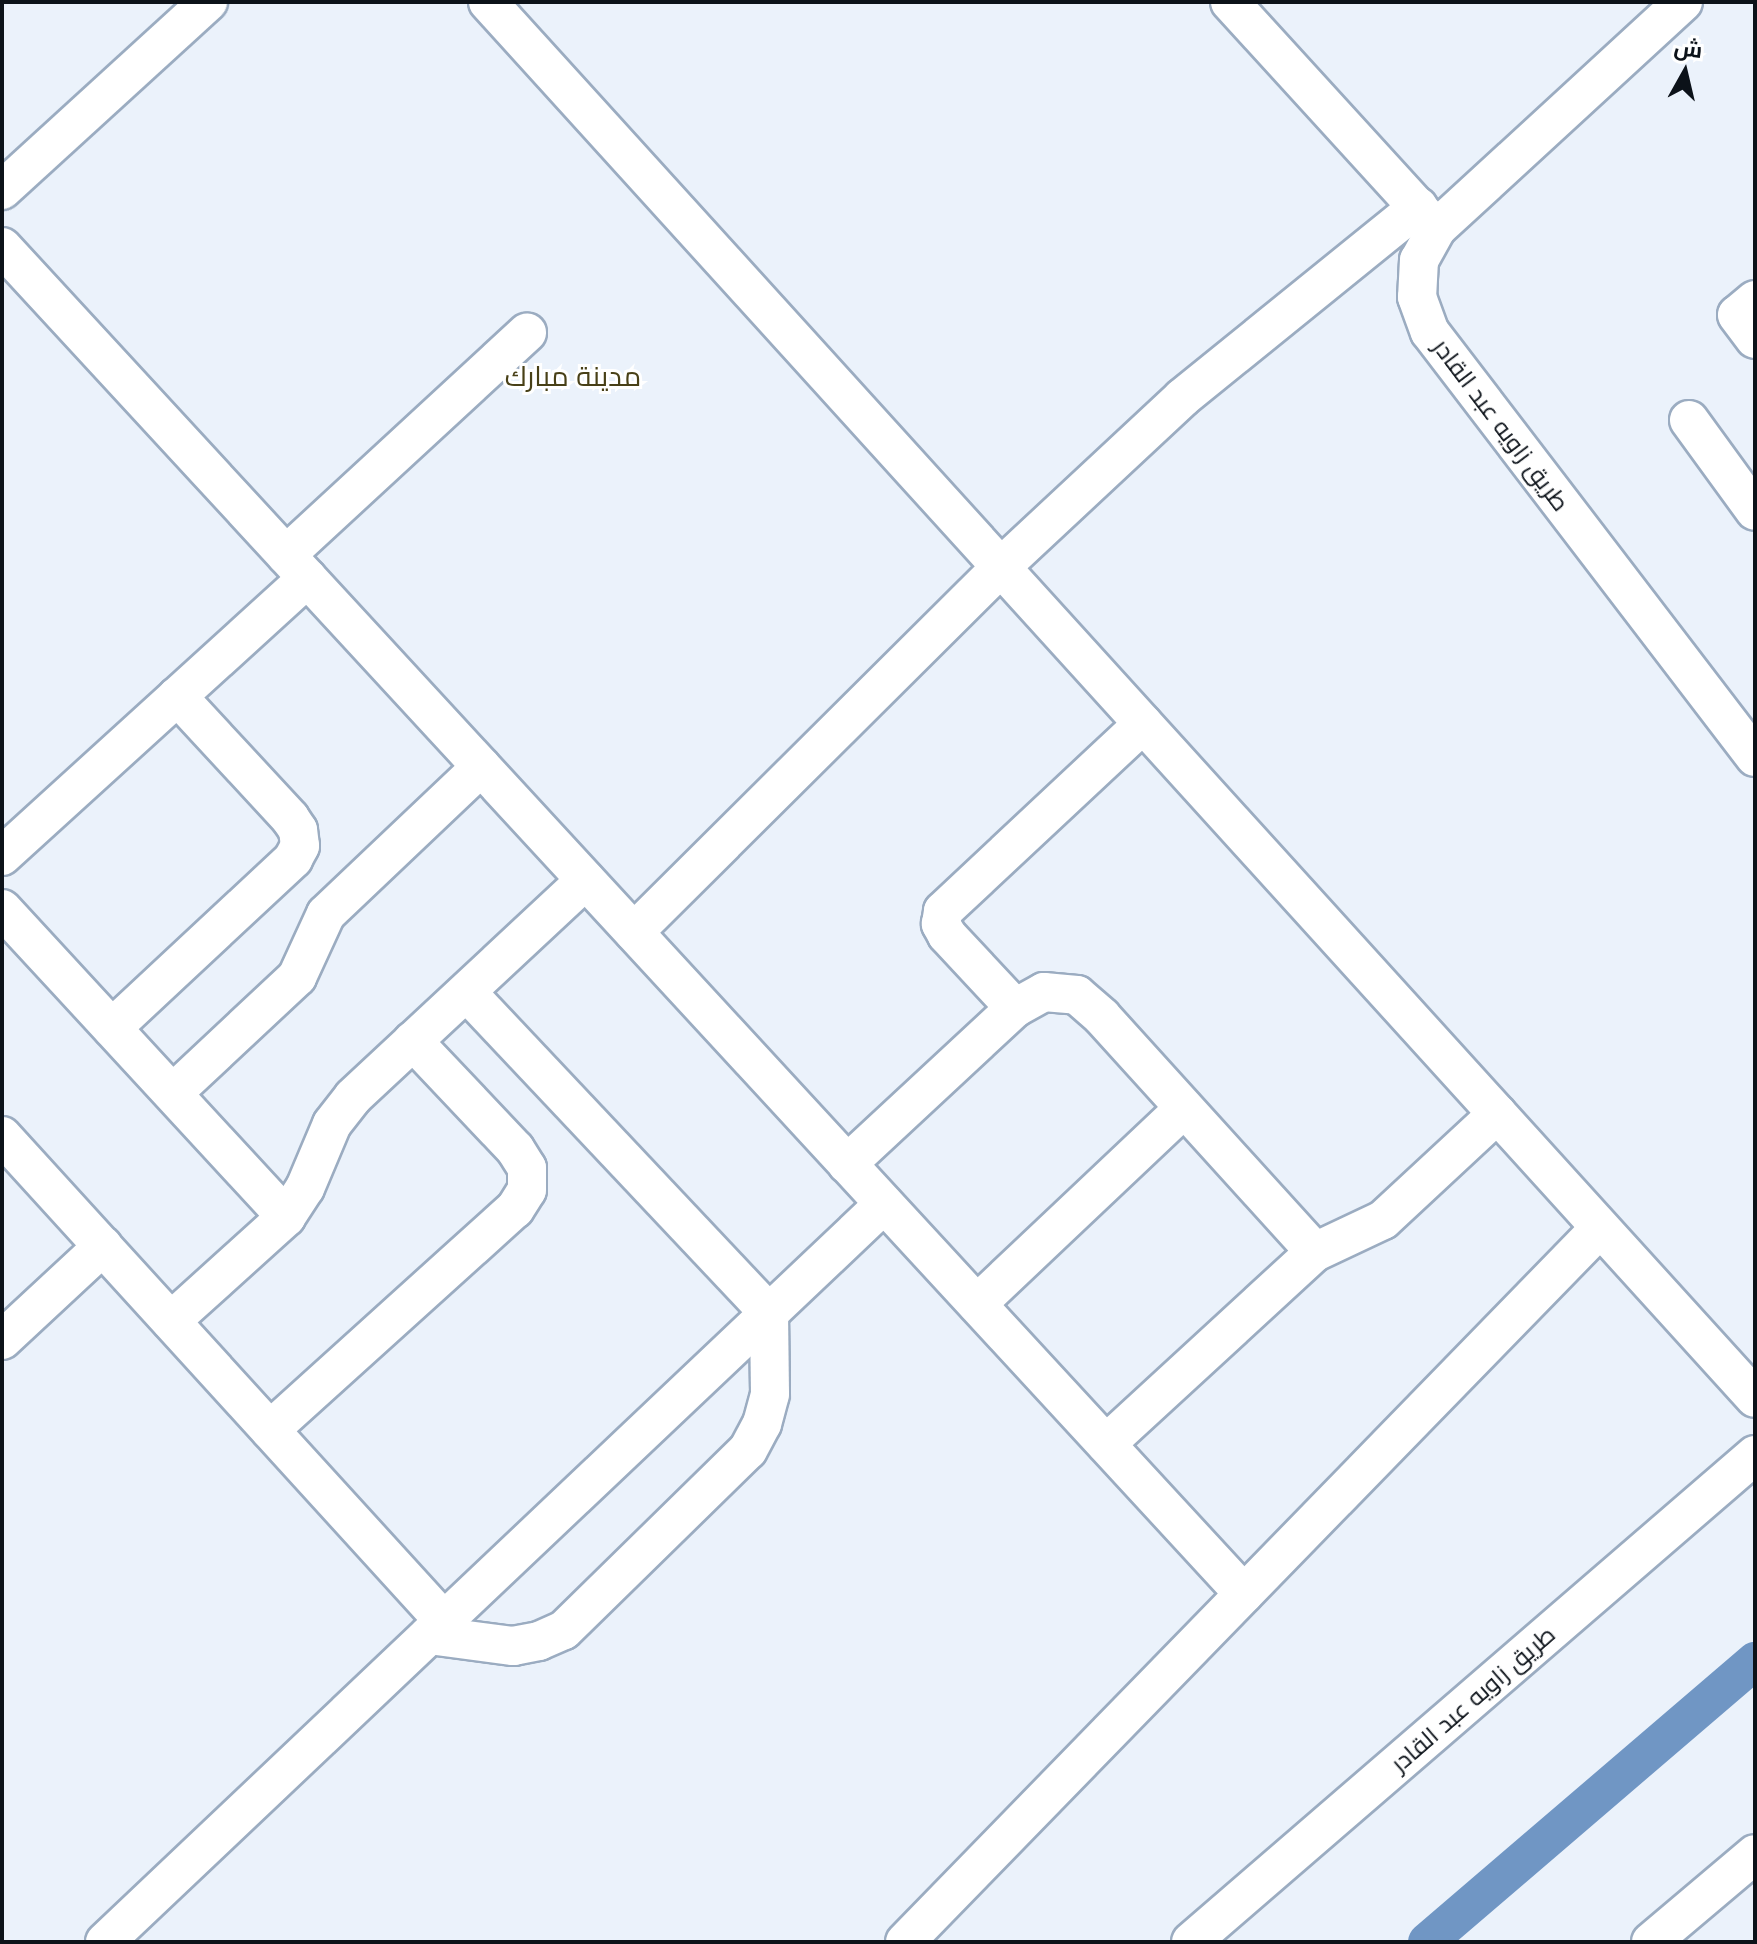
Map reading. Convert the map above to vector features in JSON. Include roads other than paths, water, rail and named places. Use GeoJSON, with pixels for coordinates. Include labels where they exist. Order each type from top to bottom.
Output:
{"type":"FeatureCollection","features":[{"type":"Feature","properties":{"kind":"street"},"geometry":{"type":"LineString","coordinates":[[2,190],[208,2]]}},
{"type":"Feature","properties":{"kind":"street"},"geometry":{"type":"LineString","coordinates":[[488,2],[1755,1398]]}},
{"type":"Feature","properties":{"kind":"street"},"geometry":{"type":"LineString","coordinates":[[634,932],[1001,567],[1182,398],[1427,218],[1230,2]]}},
{"type":"Feature","properties":{"kind":"street","name":"طريق زاويه عبد القادر"},"geometry":{"type":"LineString","coordinates":[[1683,2],[1427,218],[1419,260],[1417,297],[1430,332],[1755,757]]}},
{"type":"Feature","properties":{"kind":"street"},"geometry":{"type":"LineString","coordinates":[[2,247],[1244,1594]]}},
{"type":"Feature","properties":{"kind":"street"},"geometry":{"type":"LineString","coordinates":[[1755,300],[1737,315],[1755,339]]}},
{"type":"Feature","properties":{"kind":"street"},"geometry":{"type":"LineString","coordinates":[[2,856],[177,696],[297,566],[527,333]]}},
{"type":"Feature","properties":{"kind":"street"},"geometry":{"type":"LineString","coordinates":[[1689,420],[1755,511]]}},
{"type":"Feature","properties":{"kind":"street"},"geometry":{"type":"LineString","coordinates":[[112,1028],[293,859],[300,846],[298,830],[290,818],[177,696]]}},
{"type":"Feature","properties":{"kind":"street"},"geometry":{"type":"LineString","coordinates":[[1015,1008],[947,935],[941,924],[943,911],[1143,724]]}},
{"type":"Feature","properties":{"kind":"street"},"geometry":{"type":"LineString","coordinates":[[173,1093],[297,977],[309,954],[317,926],[337,903],[481,767]]}},
{"type":"Feature","properties":{"kind":"street"},"geometry":{"type":"LineString","coordinates":[[293,859],[337,903]]}},
{"type":"Feature","properties":{"kind":"street"},"geometry":{"type":"LineString","coordinates":[[171,1321],[286,1217],[305,1188],[332,1124],[353,1097],[586,880]]}},
{"type":"Feature","properties":{"kind":"street"},"geometry":{"type":"LineString","coordinates":[[2,909],[286,1217]]}},
{"type":"Feature","properties":{"kind":"street"},"geometry":{"type":"LineString","coordinates":[[2,1136],[270,1430],[437,1628],[513,1646],[539,1641],[564,1630],[748,1450],[762,1424],[770,1394],[769,1313],[466,992]]}},
{"type":"Feature","properties":{"kind":"street"},"geometry":{"type":"LineString","coordinates":[[847,1164],[1015,1008],[1044,992],[1077,995],[1102,1017],[1315,1252]]}},
{"type":"Feature","properties":{"kind":"street"},"geometry":{"type":"LineString","coordinates":[[270,1430],[515,1209],[527,1190],[527,1168],[515,1149],[413,1041]]}},
{"type":"Feature","properties":{"kind":"street"},"geometry":{"type":"LineString","coordinates":[[977,1304],[1184,1108]]}},
{"type":"Feature","properties":{"kind":"street"},"geometry":{"type":"LineString","coordinates":[[1106,1444],[1315,1252],[1383,1220],[1497,1114]]}},
{"type":"Feature","properties":{"kind":"street"},"geometry":{"type":"LineString","coordinates":[[105,1942],[884,1204]]}},
{"type":"Feature","properties":{"kind":"street"},"geometry":{"type":"LineString","coordinates":[[905,1942],[1600,1228]]}},
{"type":"Feature","properties":{"kind":"street"},"geometry":{"type":"LineString","coordinates":[[2,1340],[103,1246]]}},
{"type":"Feature","properties":{"kind":"street","name":"طريق زاويه عبد القادر"},"geometry":{"type":"LineString","coordinates":[[1191,1942],[1755,1455]]}},
{"type":"Feature","properties":{"kind":"street"},"geometry":{"type":"LineString","coordinates":[[1651,1942],[1755,1854]]}},
{"type":"Feature","properties":{"kind":"waterway"},"geometry":{"type":"LineString","coordinates":[[1427,1942],[1755,1661]]}},
{"type":"Feature","properties":{"kind":"district","name":"مدينة مبارك"},"geometry":{"type":"Point","coordinates":[573,376]}}]}
